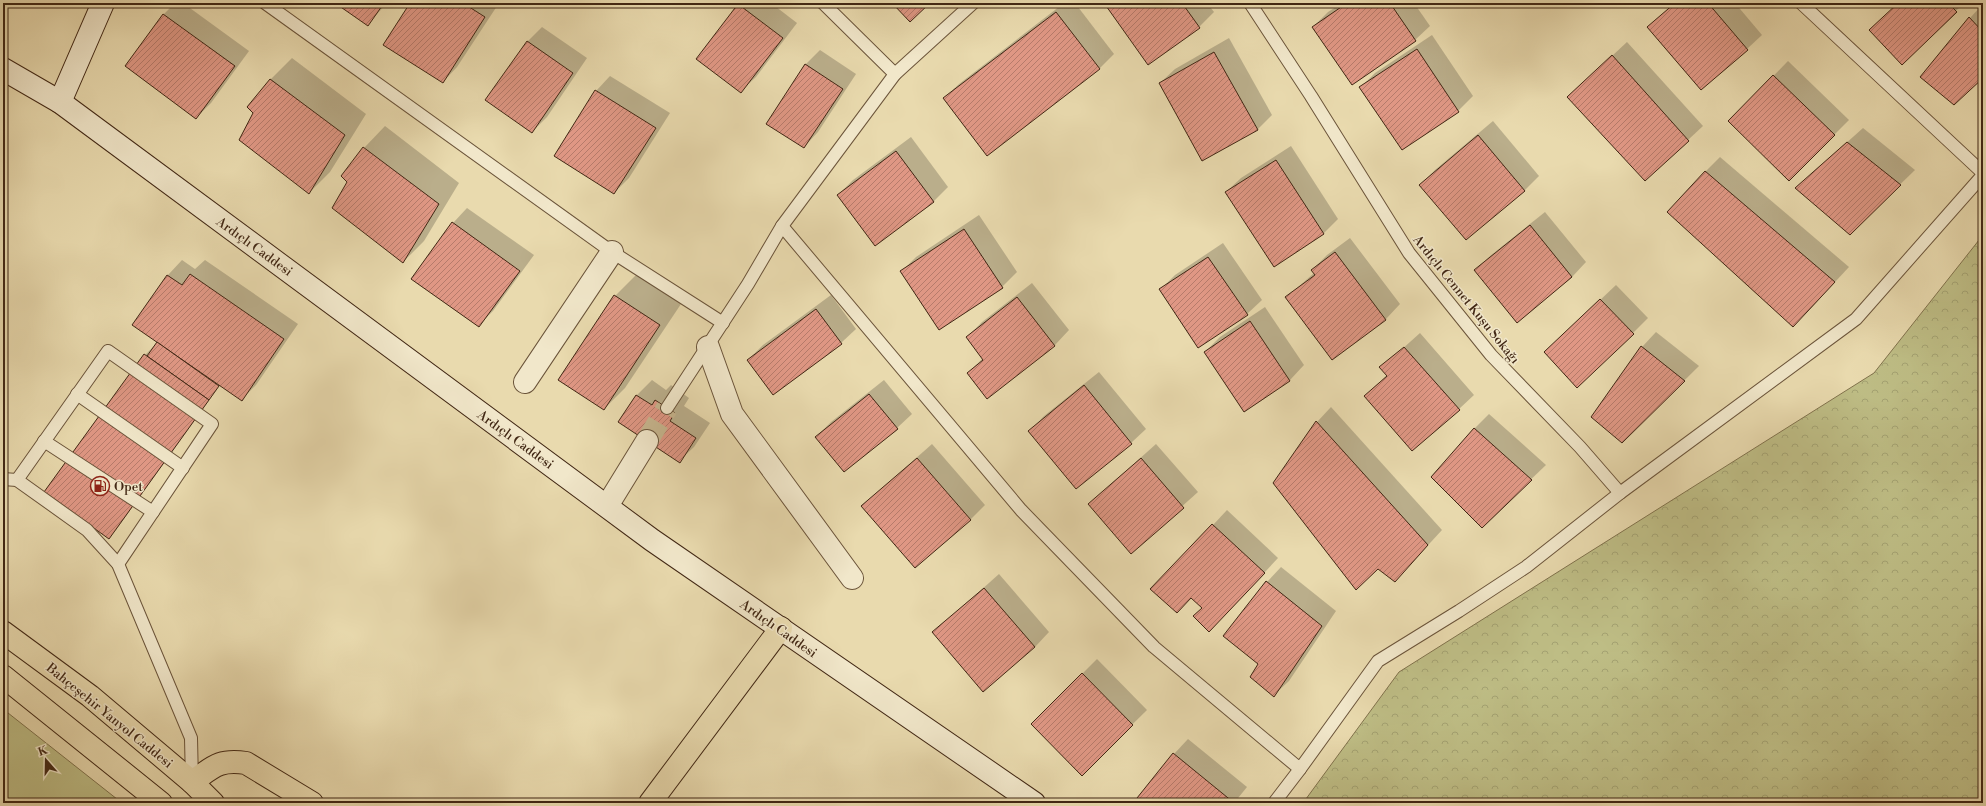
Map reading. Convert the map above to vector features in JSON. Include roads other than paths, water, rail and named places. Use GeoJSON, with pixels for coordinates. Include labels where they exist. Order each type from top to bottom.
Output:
{"type":"FeatureCollection","features":[{"type":"Feature","properties":{"kind":"main road"},"geometry":{"type":"LineString","coordinates":[[60,102],[103,3]]}},
{"type":"Feature","properties":{"kind":"main road","name":"Ardıçlı Caddesi"},"geometry":{"type":"LineString","coordinates":[[3,69],[60,102],[607,506],[1034,803]]}},
{"type":"Feature","properties":{"kind":"main road"},"geometry":{"type":"LineString","coordinates":[[525,382],[612,252]]}},
{"type":"Feature","properties":{"kind":"main road"},"geometry":{"type":"LineString","coordinates":[[708,346],[732,414],[852,578]]}},
{"type":"Feature","properties":{"kind":"main road"},"geometry":{"type":"LineString","coordinates":[[607,506],[647,441]]}},
{"type":"Feature","properties":{"kind":"main road"},"geometry":{"type":"LineString","coordinates":[[650,803],[781,628]]}},
{"type":"Feature","properties":{"kind":"main road","name":"Bahçeşehir Yanyol Caddesi"},"geometry":{"type":"LineString","coordinates":[[3,632],[90,696],[192,782],[213,803]]}},
{"type":"Feature","properties":{"kind":"main road"},"geometry":{"type":"LineString","coordinates":[[3,676],[161,803]]}},
{"type":"Feature","properties":{"kind":"main road"},"geometry":{"type":"LineString","coordinates":[[192,782],[218,764],[233,761],[246,763],[312,803]]}},
{"type":"Feature","properties":{"kind":"lane"},"geometry":{"type":"LineString","coordinates":[[265,3],[612,252],[723,323]]}},
{"type":"Feature","properties":{"kind":"lane"},"geometry":{"type":"LineString","coordinates":[[823,3],[896,74]]}},
{"type":"Feature","properties":{"kind":"lane"},"geometry":{"type":"LineString","coordinates":[[667,408],[723,323],[782,226],[896,74],[973,3]]}},
{"type":"Feature","properties":{"kind":"lane","name":"Ardıçlı Cennet Kuşu Sokağı"},"geometry":{"type":"LineString","coordinates":[[1250,3],[1311,96],[1409,253],[1491,355],[1580,447],[1620,493]]}},
{"type":"Feature","properties":{"kind":"lane"},"geometry":{"type":"LineString","coordinates":[[1274,803],[1378,661],[1459,611],[1526,567],[1620,493],[1856,319],[1983,174],[1801,3]]}},
{"type":"Feature","properties":{"kind":"lane"},"geometry":{"type":"LineString","coordinates":[[782,226],[1021,510],[1154,648],[1300,769]]}},
{"type":"Feature","properties":{"kind":"lane"},"geometry":{"type":"LineString","coordinates":[[17,480],[108,351],[212,424],[118,564]]}},
{"type":"Feature","properties":{"kind":"lane"},"geometry":{"type":"LineString","coordinates":[[77,394],[183,468]]}},
{"type":"Feature","properties":{"kind":"lane"},"geometry":{"type":"LineString","coordinates":[[44,441],[153,512]]}},
{"type":"Feature","properties":{"kind":"lane"},"geometry":{"type":"LineString","coordinates":[[3,478],[17,480],[87,530],[118,564],[191,738],[192,782]]}},
{"type":"Feature","properties":{"kind":"tunnel"},"geometry":{"type":"LineString","coordinates":[[647,441],[667,408]]}},
{"type":"Feature","properties":{"kind":"place","name":"Opet"},"geometry":{"type":"Point","coordinates":[100,486]}}]}
